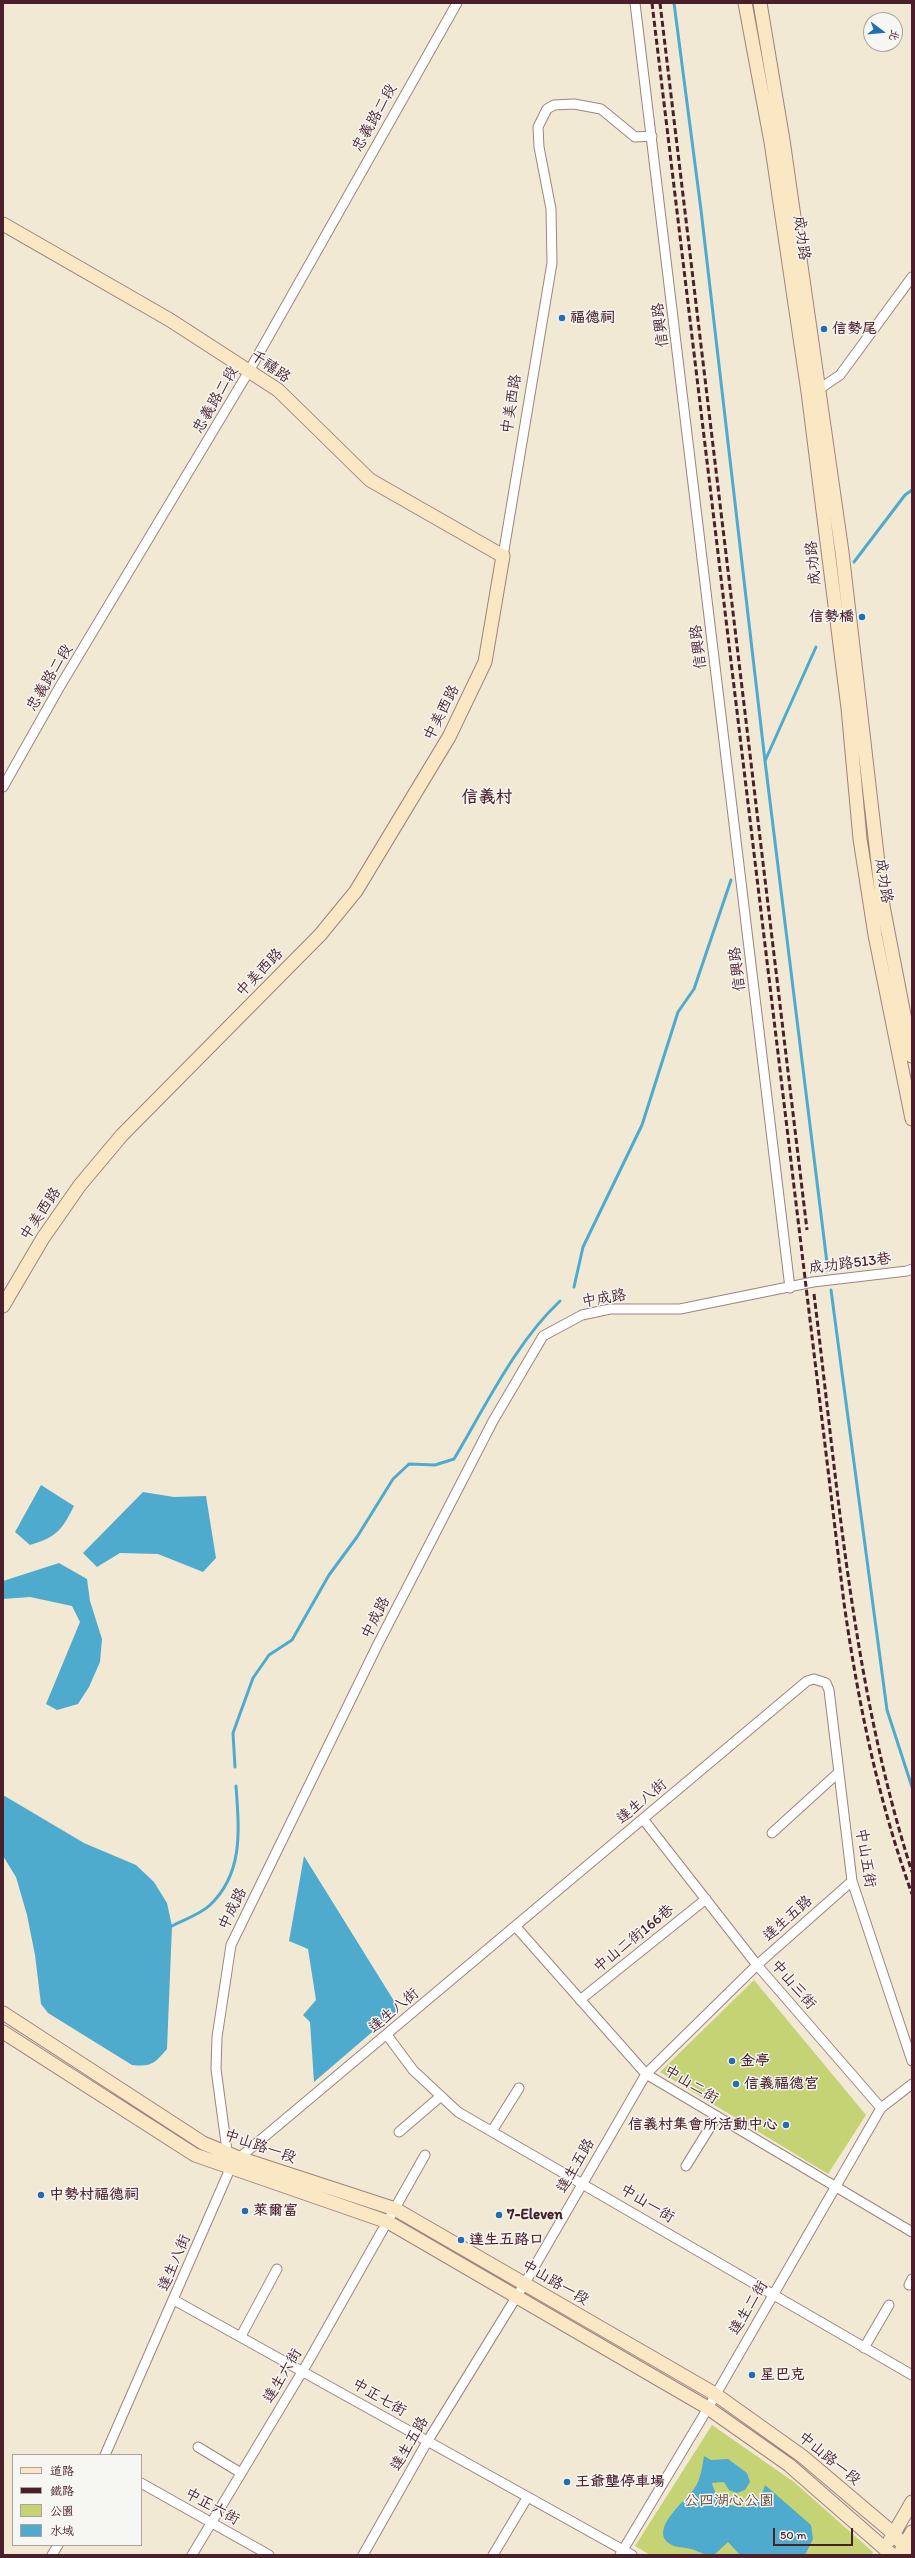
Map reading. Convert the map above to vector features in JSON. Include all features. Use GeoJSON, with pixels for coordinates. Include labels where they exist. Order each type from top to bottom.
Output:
{"type":"FeatureCollection","features":[{"type":"Feature","properties":{"kind":"street","name":"忠義路二段"},"geometry":{"type":"LineString","coordinates":[[3,787],[59,688],[249,371],[457,3]]}},
{"type":"Feature","properties":{"kind":"street","name":"信興路"},"geometry":{"type":"LineString","coordinates":[[636,3],[790,1288]]}},
{"type":"Feature","properties":{"kind":"street","name":"成功路"},"geometry":{"type":"LineString","coordinates":[[745,3],[771,142],[813,392],[842,552],[883,906],[912,1056]]}},
{"type":"Feature","properties":{"kind":"street","name":"成功路"},"geometry":{"type":"LineString","coordinates":[[760,3],[783,140],[848,708],[860,839],[875,935],[912,1114]]}},
{"type":"Feature","properties":{"kind":"street","name":"中美西路"},"geometry":{"type":"LineString","coordinates":[[3,1306],[43,1238],[80,1184],[122,1135],[320,935],[356,891],[449,737],[485,662],[552,263],[552,209],[539,147],[538,128],[547,109],[554,105],[574,104],[601,109],[635,137],[652,136]]}},
{"type":"Feature","properties":{"kind":"street","name":"千禧路"},"geometry":{"type":"LineString","coordinates":[[3,224],[170,320],[278,390],[370,480],[503,556]]}},
{"type":"Feature","properties":{"kind":"street"},"geometry":{"type":"LineString","coordinates":[[813,392],[840,375],[912,277]]}},
{"type":"Feature","properties":{"kind":"street","name":"成功路513巷"},"geometry":{"type":"LineString","coordinates":[[790,1288],[813,1282],[907,1271],[912,1269]]}},
{"type":"Feature","properties":{"kind":"street","name":"中成路"},"geometry":{"type":"LineString","coordinates":[[233,2155],[216,2069],[217,2037],[231,1945],[377,1646],[530,1355],[543,1336],[582,1315],[633,1308],[680,1309],[790,1288]]}},
{"type":"Feature","properties":{"kind":"street","name":"達生八街"},"geometry":{"type":"LineString","coordinates":[[105,2454],[230,2169],[233,2155],[387,2035],[516,1928],[807,1681],[819,1679]]}},
{"type":"Feature","properties":{"kind":"street","name":"中山五街"},"geometry":{"type":"LineString","coordinates":[[819,1679],[826,1683],[828,1690],[852,1881],[912,2061]]}},
{"type":"Feature","properties":{"kind":"street"},"geometry":{"type":"LineString","coordinates":[[772,1833],[838,1772]]}},
{"type":"Feature","properties":{"kind":"street","name":"中山三街"},"geometry":{"type":"LineString","coordinates":[[643,1819],[757,1965],[881,2108]]}},
{"type":"Feature","properties":{"kind":"street","name":"達生五路"},"geometry":{"type":"LineString","coordinates":[[362,2555],[427,2442],[514,2298],[525,2283],[646,2074],[757,1965],[852,1881]]}},
{"type":"Feature","properties":{"kind":"street","name":"中山二街166巷"},"geometry":{"type":"LineString","coordinates":[[580,2000],[706,1899]]}},
{"type":"Feature","properties":{"kind":"street","name":"中山二街"},"geometry":{"type":"LineString","coordinates":[[516,1928],[646,2074],[912,2232]]}},
{"type":"Feature","properties":{"kind":"street","name":"中山路一段"},"geometry":{"type":"LineString","coordinates":[[3,2014],[203,2143],[233,2155],[395,2209],[715,2394],[802,2456],[893,2533],[905,2552]]}},
{"type":"Feature","properties":{"kind":"street","name":"中山路一段"},"geometry":{"type":"LineString","coordinates":[[3,2032],[195,2155],[230,2169],[388,2222],[514,2298],[708,2408],[788,2465],[886,2553]]}},
{"type":"Feature","properties":{"kind":"street","name":"中山一街"},"geometry":{"type":"LineString","coordinates":[[387,2035],[413,2070],[458,2112],[583,2182],[773,2295],[912,2375]]}},
{"type":"Feature","properties":{"kind":"street","name":"達生二街"},"geometry":{"type":"LineString","coordinates":[[621,2552],[708,2408],[837,2187],[881,2108],[912,2084]]}},
{"type":"Feature","properties":{"kind":"street"},"geometry":{"type":"LineString","coordinates":[[492,2131],[519,2088]]}},
{"type":"Feature","properties":{"kind":"street"},"geometry":{"type":"LineString","coordinates":[[399,2132],[441,2096]]}},
{"type":"Feature","properties":{"kind":"street"},"geometry":{"type":"LineString","coordinates":[[686,2166],[717,2116]]}},
{"type":"Feature","properties":{"kind":"street","name":"達生六街"},"geometry":{"type":"LineString","coordinates":[[192,2555],[303,2370],[425,2155]]}},
{"type":"Feature","properties":{"kind":"street"},"geometry":{"type":"LineString","coordinates":[[241,2336],[277,2269]]}},
{"type":"Feature","properties":{"kind":"street","name":"中正七街"},"geometry":{"type":"LineString","coordinates":[[174,2300],[303,2370],[621,2552],[632,2555]]}},
{"type":"Feature","properties":{"kind":"street"},"geometry":{"type":"LineString","coordinates":[[864,2348],[889,2305]]}},
{"type":"Feature","properties":{"kind":"street"},"geometry":{"type":"LineString","coordinates":[[198,2447],[241,2473]]}},
{"type":"Feature","properties":{"kind":"street","name":"中正六街"},"geometry":{"type":"LineString","coordinates":[[142,2484],[269,2555]]}},
{"type":"Feature","properties":{"kind":"street"},"geometry":{"type":"LineString","coordinates":[[493,2555],[527,2498]]}},
{"type":"Feature","properties":{"kind":"street"},"geometry":{"type":"LineString","coordinates":[[886,2553],[893,2533],[912,2502]]}},
{"type":"Feature","properties":{"kind":"street"},"geometry":{"type":"LineString","coordinates":[[905,2552],[912,2532]]}},
{"type":"Feature","properties":{"kind":"street"},"geometry":{"type":"LineString","coordinates":[[52,2555],[57,2546]]}},
{"type":"Feature","properties":{"kind":"green space"},"geometry":{"type":"Polygon","coordinates":[[[754,1980],[866,2115],[828,2174],[660,2072],[754,1980]]]}},
{"type":"Feature","properties":{"kind":"green space","name":"公四湖心公園"},"geometry":{"type":"Polygon","coordinates":[[[712,2425],[794,2482],[873,2552],[871,2555],[650,2555],[635,2546],[712,2425]]]}},
{"type":"Feature","properties":{"kind":"water"},"geometry":{"type":"Polygon","coordinates":[[[41,1485],[74,1506],[58,1532],[47,1539],[30,1545],[15,1532],[41,1485]]]}},
{"type":"Feature","properties":{"kind":"water"},"geometry":{"type":"Polygon","coordinates":[[[143,1492],[174,1497],[206,1496],[216,1558],[203,1572],[158,1554],[120,1553],[97,1567],[83,1553],[143,1492]]]}},
{"type":"Feature","properties":{"kind":"water"},"geometry":{"type":"Polygon","coordinates":[[[59,1563],[87,1579],[90,1601],[102,1639],[100,1662],[89,1687],[78,1704],[57,1710],[46,1704],[80,1622],[72,1606],[30,1597],[3,1599],[3,1581],[59,1563]]]}},
{"type":"Feature","properties":{"kind":"water"},"geometry":{"type":"Polygon","coordinates":[[[3,1795],[84,1843],[136,1865],[154,1882],[167,1903],[172,1926],[167,2049],[152,2063],[148,2065],[132,2065],[48,2013],[41,2004],[35,1955],[27,1915],[16,1877],[3,1856],[3,1795]]]}},
{"type":"Feature","properties":{"kind":"water"},"geometry":{"type":"Polygon","coordinates":[[[304,1856],[399,2009],[314,2082],[310,2022],[303,2015],[316,2000],[308,1949],[289,1941],[304,1856]]]}},
{"type":"Feature","properties":{"kind":"water"},"geometry":{"type":"Polygon","coordinates":[[[704,2456],[711,2460],[728,2459],[747,2473],[750,2482],[745,2490],[737,2493],[729,2490],[724,2482],[712,2483],[717,2495],[724,2502],[734,2506],[747,2507],[761,2497],[765,2485],[811,2525],[813,2539],[805,2555],[740,2555],[728,2542],[714,2555],[711,2555],[670,2544],[664,2538],[663,2531],[666,2523],[671,2515],[694,2489],[701,2473],[704,2456]]]}},
{"type":"Feature","properties":{"kind":"waterway"},"geometry":{"type":"LineString","coordinates":[[674,3],[701,210],[765,761]]}},
{"type":"Feature","properties":{"kind":"waterway"},"geometry":{"type":"LineString","coordinates":[[854,562],[905,495],[912,490]]}},
{"type":"Feature","properties":{"kind":"waterway"},"geometry":{"type":"LineString","coordinates":[[816,647],[765,761],[828,1271]]}},
{"type":"Feature","properties":{"kind":"waterway"},"geometry":{"type":"LineString","coordinates":[[574,1287],[583,1247],[642,1125],[678,1012],[694,989],[731,880]]}},
{"type":"Feature","properties":{"kind":"waterway"},"geometry":{"type":"LineString","coordinates":[[831,1290],[887,1710],[912,1787]]}},
{"type":"Feature","properties":{"kind":"waterway"},"geometry":{"type":"LineString","coordinates":[[235,1767],[233,1733],[253,1678],[269,1655],[292,1640],[329,1575],[357,1537],[393,1479],[409,1464],[435,1465],[454,1459],[515,1355],[544,1317],[560,1301]]}},
{"type":"Feature","properties":{"kind":"waterway"},"geometry":{"type":"LineString","coordinates":[[172,1926],[197,1914],[210,1905],[221,1892],[229,1879],[237,1850],[238,1818],[236,1786]]}},
{"type":"Feature","properties":{"kind":"railway"},"geometry":{"type":"LineString","coordinates":[[652,3],[844,1603],[870,1750],[889,1823],[912,1894]]}},
{"type":"Feature","properties":{"kind":"railway"},"geometry":{"type":"LineString","coordinates":[[660,3],[807,1230]]}},
{"type":"Feature","properties":{"kind":"railway"},"geometry":{"type":"LineString","coordinates":[[814,1294],[840,1513],[861,1658],[875,1730],[892,1801],[912,1872]]}},
{"type":"Feature","properties":{"kind":"place","name":"福德祠"},"geometry":{"type":"Point","coordinates":[562,318]}},
{"type":"Feature","properties":{"kind":"place","name":"信勢尾"},"geometry":{"type":"Point","coordinates":[824,329]}},
{"type":"Feature","properties":{"kind":"place","name":"信勢橋"},"geometry":{"type":"Point","coordinates":[862,617]}},
{"type":"Feature","properties":{"kind":"place","name":"金亭"},"geometry":{"type":"Point","coordinates":[732,2061]}},
{"type":"Feature","properties":{"kind":"place","name":"信義福德宮"},"geometry":{"type":"Point","coordinates":[736,2084]}},
{"type":"Feature","properties":{"kind":"place","name":"信義村集會所活動中心"},"geometry":{"type":"Point","coordinates":[786,2125]}},
{"type":"Feature","properties":{"kind":"place","name":"中勢村福德祠"},"geometry":{"type":"Point","coordinates":[41,2195]}},
{"type":"Feature","properties":{"kind":"place","name":"萊爾富"},"geometry":{"type":"Point","coordinates":[245,2211]}},
{"type":"Feature","properties":{"kind":"place","name":"7-Eleven"},"geometry":{"type":"Point","coordinates":[499,2215]}},
{"type":"Feature","properties":{"kind":"place","name":"達生五路口"},"geometry":{"type":"Point","coordinates":[461,2240]}},
{"type":"Feature","properties":{"kind":"place","name":"星巴克"},"geometry":{"type":"Point","coordinates":[752,2375]}},
{"type":"Feature","properties":{"kind":"place","name":"王爺壟停車場"},"geometry":{"type":"Point","coordinates":[567,2482]}},
{"type":"Feature","properties":{"kind":"district","name":"信義村"},"geometry":{"type":"Point","coordinates":[487,798]}}]}
